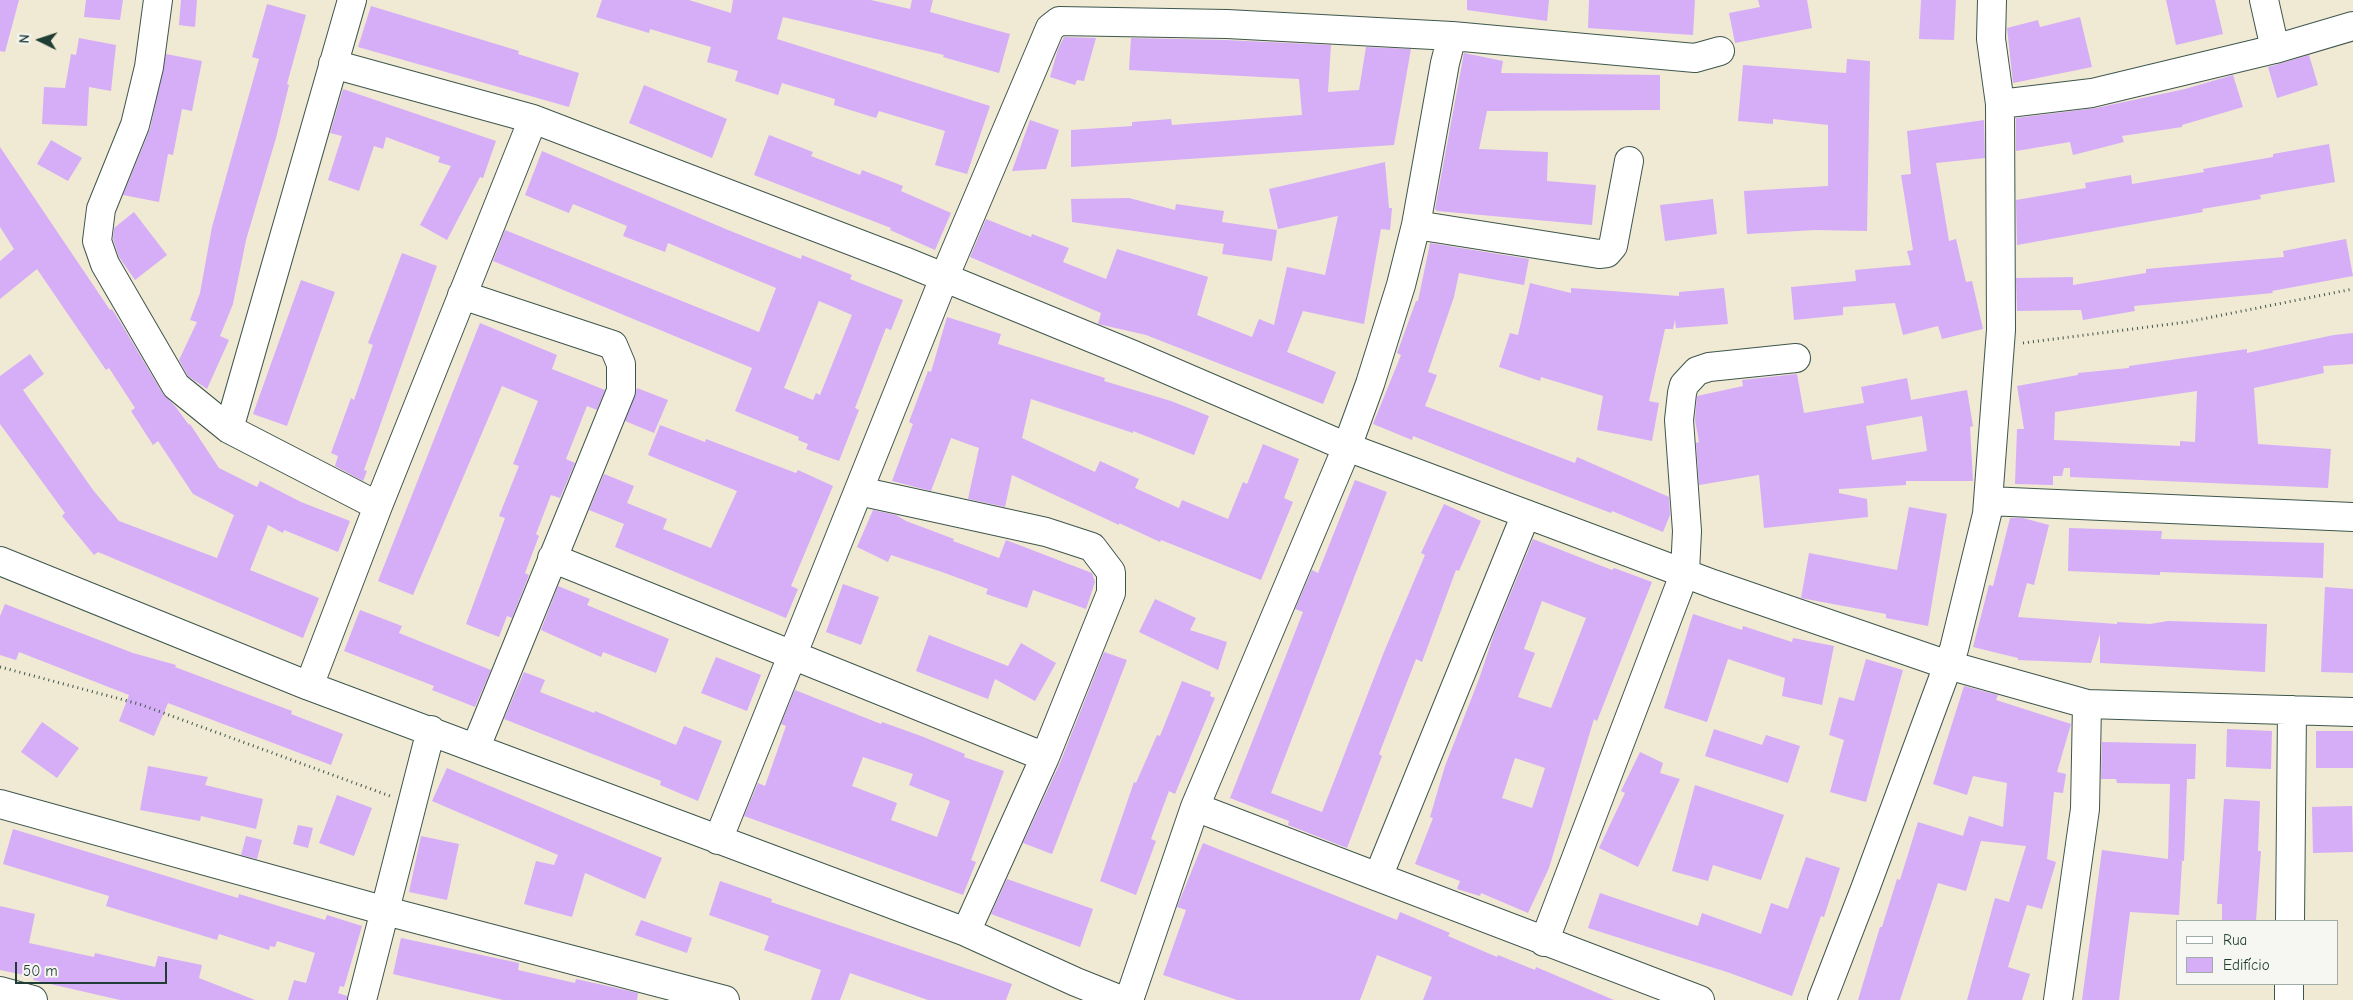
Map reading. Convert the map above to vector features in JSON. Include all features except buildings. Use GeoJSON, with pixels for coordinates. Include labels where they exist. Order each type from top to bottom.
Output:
{"type":"FeatureCollection","features":[{"type":"Feature","properties":{"kind":"street"},"geometry":{"type":"LineString","coordinates":[[158,0],[149,66],[134,125],[101,209],[97,241],[105,264],[176,386],[229,429],[378,506]]}},
{"type":"Feature","properties":{"kind":"street"},"geometry":{"type":"LineString","coordinates":[[229,429],[352,0]]}},
{"type":"Feature","properties":{"kind":"street"},"geometry":{"type":"LineString","coordinates":[[1822,1000],[1954,649],[1987,514],[2000,346],[2000,104],[1991,39],[1992,0]]}},
{"type":"Feature","properties":{"kind":"street"},"geometry":{"type":"LineString","coordinates":[[2264,0],[2275,49]]}},
{"type":"Feature","properties":{"kind":"street"},"geometry":{"type":"LineString","coordinates":[[718,840],[944,278],[1050,28],[1059,21],[1227,24],[1452,36],[1695,58],[1720,51]]}},
{"type":"Feature","properties":{"kind":"street"},"geometry":{"type":"LineString","coordinates":[[2000,104],[2092,93],[2275,49],[2353,26]]}},
{"type":"Feature","properties":{"kind":"street"},"geometry":{"type":"LineString","coordinates":[[1129,1000],[1195,807],[1347,447],[1370,384],[1401,284],[1416,225],[1445,62],[1452,36]]}},
{"type":"Feature","properties":{"kind":"street"},"geometry":{"type":"LineString","coordinates":[[333,64],[533,119],[944,278],[1130,354],[1347,447],[1685,572],[1948,666],[2087,704],[2353,712]]}},
{"type":"Feature","properties":{"kind":"street"},"geometry":{"type":"LineString","coordinates":[[309,686],[378,506],[533,119]]}},
{"type":"Feature","properties":{"kind":"street"},"geometry":{"type":"LineString","coordinates":[[1416,225],[1599,254],[1607,253],[1613,246],[1629,161]]}},
{"type":"Feature","properties":{"kind":"street"},"geometry":{"type":"LineString","coordinates":[[462,296],[613,345],[620,364],[621,391],[476,747]]}},
{"type":"Feature","properties":{"kind":"street"},"geometry":{"type":"LineString","coordinates":[[1544,942],[1685,572],[1687,530],[1679,420],[1684,385],[1697,371],[1709,367],[1796,358]]}},
{"type":"Feature","properties":{"kind":"street"},"geometry":{"type":"LineString","coordinates":[[859,491],[1046,532],[1092,547],[1110,572],[1111,593],[1045,758],[966,932]]}},
{"type":"Feature","properties":{"kind":"street"},"geometry":{"type":"LineString","coordinates":[[1988,501],[2353,516]]}},
{"type":"Feature","properties":{"kind":"street"},"geometry":{"type":"LineString","coordinates":[[1378,878],[1526,514]]}},
{"type":"Feature","properties":{"kind":"street"},"geometry":{"type":"LineString","coordinates":[[552,558],[794,654],[1045,758]]}},
{"type":"Feature","properties":{"kind":"street"},"geometry":{"type":"LineString","coordinates":[[0,561],[309,686],[431,730],[718,840],[966,932],[1073,991],[1121,1000]]}},
{"type":"Feature","properties":{"kind":"street"},"geometry":{"type":"LineString","coordinates":[[2058,1000],[2085,809],[2087,704]]}},
{"type":"Feature","properties":{"kind":"street"},"geometry":{"type":"LineString","coordinates":[[2290,920],[2292,710]]}},
{"type":"Feature","properties":{"kind":"street"},"geometry":{"type":"LineString","coordinates":[[362,1000],[386,911],[397,856],[431,730]]}},
{"type":"Feature","properties":{"kind":"street"},"geometry":{"type":"LineString","coordinates":[[0,804],[386,911],[725,1000]]}},
{"type":"Feature","properties":{"kind":"street"},"geometry":{"type":"LineString","coordinates":[[1195,807],[1544,942],[1700,1000]]}},
{"type":"Feature","properties":{"kind":"street"},"geometry":{"type":"LineString","coordinates":[[2289,985],[2289,1000]]}},
{"type":"Feature","properties":{"kind":"street"},"geometry":{"type":"LineString","coordinates":[[0,991],[33,1000]]}},
{"type":"Feature","properties":{"kind":"path"},"geometry":{"type":"LineString","coordinates":[[2000,346],[2187,322],[2353,289]]}},
{"type":"Feature","properties":{"kind":"path"},"geometry":{"type":"LineString","coordinates":[[0,667],[139,704],[412,804]]}}]}
